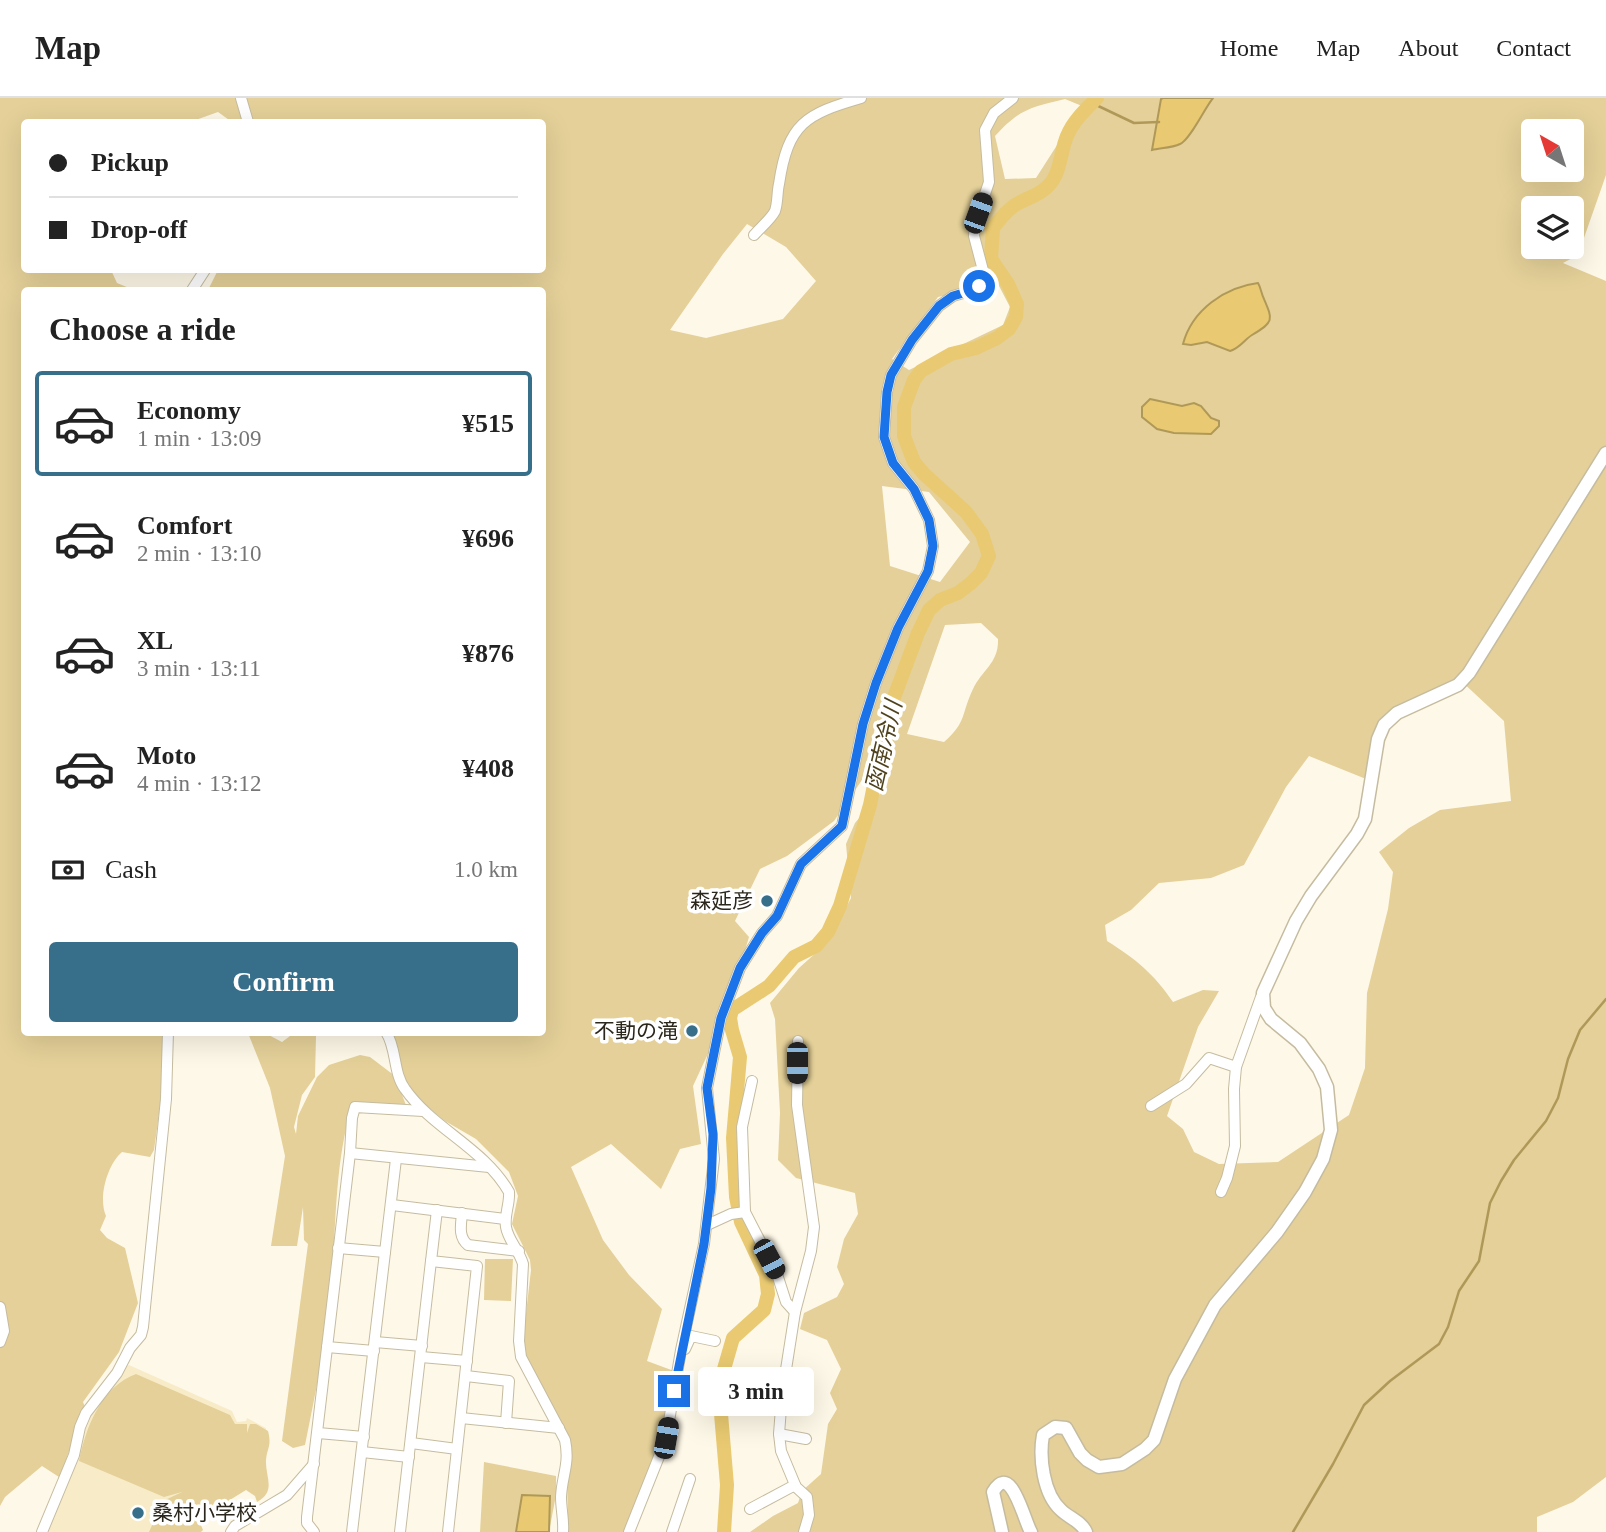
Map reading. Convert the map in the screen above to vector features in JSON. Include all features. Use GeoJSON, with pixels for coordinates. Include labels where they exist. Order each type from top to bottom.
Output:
{"type":"FeatureCollection","features":[{"type":"Feature","properties":{"kind":"street"},"geometry":{"type":"LineString","coordinates":[[241,98],[247,119]]}},
{"type":"Feature","properties":{"kind":"street"},"geometry":{"type":"LineString","coordinates":[[754,235],[775,212],[785,160],[799,125],[824,109],[861,98]]}},
{"type":"Feature","properties":{"kind":"street"},"geometry":{"type":"LineString","coordinates":[[629,1532],[666,1438],[706,1225],[714,1159],[707,1088],[721,1018],[740,968],[762,933],[777,916],[801,864],[842,826],[863,724],[876,683],[898,628],[928,571],[933,546],[929,520],[914,489],[893,463],[884,437],[891,375],[912,340],[939,306],[953,296],[979,286],[985,278],[974,236],[975,224],[989,182],[985,130],[994,114],[1013,98]]}},
{"type":"Feature","properties":{"kind":"street"},"geometry":{"type":"LineString","coordinates":[[1220,1192],[1227,1178],[1235,1146],[1236,1067],[1263,993],[1296,920],[1365,819],[1378,739],[1384,725],[1397,713],[1458,685],[1469,673],[1606,453]]}},
{"type":"Feature","properties":{"kind":"street"},"geometry":{"type":"LineString","coordinates":[[1086,1532],[1078,1522],[1057,1507],[1051,1498],[1042,1456],[1043,1435],[1055,1427],[1066,1428],[1080,1453],[1099,1467],[1122,1464],[1145,1449],[1158,1431],[1175,1379],[1215,1305],[1298,1202],[1329,1144],[1330,1103],[1320,1069],[1300,1042],[1271,1019],[1264,1008],[1263,993]]}},
{"type":"Feature","properties":{"kind":"street"},"geometry":{"type":"LineString","coordinates":[[42,1532],[74,1455],[86,1413],[117,1373],[144,1327],[166,1099],[168,1036]]}},
{"type":"Feature","properties":{"kind":"street"},"geometry":{"type":"LineString","coordinates":[[387,1036],[403,1087],[423,1111],[472,1149],[509,1192],[505,1219],[509,1236],[519,1251],[523,1264],[519,1341],[521,1357],[559,1428],[568,1452],[561,1500],[563,1532]]}},
{"type":"Feature","properties":{"kind":"street"},"geometry":{"type":"LineString","coordinates":[[798,1041],[797,1105],[814,1227],[796,1312],[782,1395],[779,1434],[781,1451],[795,1485],[807,1497],[809,1515],[804,1532]]}},
{"type":"Feature","properties":{"kind":"street"},"geometry":{"type":"LineString","coordinates":[[1151,1105],[1186,1084],[1209,1058],[1236,1067]]}},
{"type":"Feature","properties":{"kind":"street"},"geometry":{"type":"LineString","coordinates":[[752,1081],[743,1127],[745,1212],[777,1274],[786,1302],[796,1312]]}},
{"type":"Feature","properties":{"kind":"street"},"geometry":{"type":"LineString","coordinates":[[310,1531],[307,1517],[352,1118],[355,1107],[423,1111]]}},
{"type":"Feature","properties":{"kind":"street"},"geometry":{"type":"LineString","coordinates":[[350,1153],[489,1167]]}},
{"type":"Feature","properties":{"kind":"street"},"geometry":{"type":"LineString","coordinates":[[352,1532],[396,1159]]}},
{"type":"Feature","properties":{"kind":"street"},"geometry":{"type":"LineString","coordinates":[[391,1205],[505,1219]]}},
{"type":"Feature","properties":{"kind":"street"},"geometry":{"type":"LineString","coordinates":[[400,1532],[437,1210]]}},
{"type":"Feature","properties":{"kind":"street"},"geometry":{"type":"LineString","coordinates":[[706,1225],[731,1214],[745,1212]]}},
{"type":"Feature","properties":{"kind":"street"},"geometry":{"type":"LineString","coordinates":[[462,1213],[461,1233],[468,1245],[519,1251]]}},
{"type":"Feature","properties":{"kind":"street"},"geometry":{"type":"LineString","coordinates":[[338,1248],[385,1252]]}},
{"type":"Feature","properties":{"kind":"street"},"geometry":{"type":"LineString","coordinates":[[432,1261],[477,1266],[448,1532]]}},
{"type":"Feature","properties":{"kind":"street"},"geometry":{"type":"LineString","coordinates":[[0,1307],[4,1331],[0,1342]]}},
{"type":"Feature","properties":{"kind":"street"},"geometry":{"type":"LineString","coordinates":[[681,1350],[687,1348],[691,1336],[715,1341]]}},
{"type":"Feature","properties":{"kind":"street"},"geometry":{"type":"LineString","coordinates":[[327,1347],[374,1346],[421,1351],[467,1361]]}},
{"type":"Feature","properties":{"kind":"street"},"geometry":{"type":"LineString","coordinates":[[466,1376],[509,1381],[506,1423]]}},
{"type":"Feature","properties":{"kind":"street"},"geometry":{"type":"LineString","coordinates":[[461,1418],[559,1428]]}},
{"type":"Feature","properties":{"kind":"street"},"geometry":{"type":"LineString","coordinates":[[318,1433],[364,1437]]}},
{"type":"Feature","properties":{"kind":"street"},"geometry":{"type":"LineString","coordinates":[[779,1434],[806,1439]]}},
{"type":"Feature","properties":{"kind":"street"},"geometry":{"type":"LineString","coordinates":[[411,1443],[457,1448]]}},
{"type":"Feature","properties":{"kind":"street"},"geometry":{"type":"LineString","coordinates":[[362,1452],[409,1457]]}},
{"type":"Feature","properties":{"kind":"street"},"geometry":{"type":"LineString","coordinates":[[231,1532],[287,1495],[314,1464]]}},
{"type":"Feature","properties":{"kind":"street"},"geometry":{"type":"LineString","coordinates":[[672,1532],[690,1479]]}},
{"type":"Feature","properties":{"kind":"street"},"geometry":{"type":"LineString","coordinates":[[1002,1532],[993,1492],[997,1486],[1004,1483],[1014,1489],[1031,1532]]}},
{"type":"Feature","properties":{"kind":"street"},"geometry":{"type":"LineString","coordinates":[[750,1509],[795,1485]]}},
{"type":"Feature","properties":{"kind":"shaded area"},"geometry":{"type":"Polygon","coordinates":[[[0,98],[1163,98],[1152,150],[1192,132],[1203,110],[1213,98],[1606,98],[1606,175],[1584,238],[1584,196],[1521,196],[1521,259],[1570,259],[1563,263],[1606,281],[1606,1477],[1573,1502],[1537,1517],[1537,1532],[750,1532],[798,1503],[802,1491],[821,1474],[828,1424],[837,1409],[830,1393],[841,1369],[827,1340],[800,1329],[804,1313],[837,1297],[844,1284],[837,1267],[844,1239],[858,1214],[855,1193],[796,1178],[778,1160],[780,1113],[775,1019],[770,1003],[799,968],[828,942],[851,898],[846,844],[855,823],[884,789],[894,727],[877,720],[862,780],[834,821],[787,856],[760,869],[735,921],[749,937],[725,1017],[693,1086],[701,1144],[680,1149],[661,1189],[611,1144],[571,1167],[603,1240],[629,1275],[662,1309],[647,1361],[674,1371],[664,1433],[629,1532],[565,1532],[568,1522],[567,1478],[571,1467],[566,1442],[521,1357],[531,1270],[530,1260],[512,1224],[518,1196],[509,1172],[476,1139],[445,1121],[405,1089],[387,1036],[546,1036],[546,287],[210,287],[216,273],[546,273],[546,119],[228,119],[218,112],[198,119],[21,119],[21,273],[112,273],[117,283],[127,287],[21,287],[21,1036],[164,1036],[165,1070],[154,1150],[150,1157],[122,1152],[112,1165],[105,1182],[103,1200],[106,1216],[100,1230],[107,1238],[125,1248],[138,1303],[119,1352],[83,1402],[85,1407],[59,1477],[42,1466],[5,1497],[0,1506],[0,98]],[[1065,99],[1043,104],[1018,115],[1003,127],[995,136],[1005,179],[1036,178],[1082,106],[1065,99]],[[747,224],[670,330],[706,338],[783,319],[816,281],[786,247],[747,224]],[[998,284],[938,297],[892,359],[909,370],[1003,325],[1010,307],[998,284]],[[882,486],[890,566],[940,582],[970,542],[929,492],[882,486]],[[981,623],[945,625],[907,734],[944,742],[957,729],[973,689],[993,660],[998,647],[998,639],[981,623]],[[1458,678],[1378,723],[1366,779],[1309,756],[1286,787],[1244,865],[1211,878],[1159,883],[1131,910],[1105,925],[1107,941],[1144,968],[1173,1002],[1203,990],[1219,991],[1198,1027],[1167,1116],[1183,1129],[1194,1152],[1219,1164],[1278,1162],[1349,1115],[1365,1068],[1367,993],[1388,909],[1393,872],[1379,852],[1409,828],[1440,810],[1511,801],[1504,721],[1458,678]]]}},
{"type":"Feature","properties":{"kind":"shaded area"},"geometry":{"type":"Polygon","coordinates":[[[1213,98],[1184,141],[1152,150],[1161,99],[1213,98]]]}},
{"type":"Feature","properties":{"kind":"shaded area"},"geometry":{"type":"Polygon","coordinates":[[[1258,283],[1270,316],[1264,327],[1230,351],[1207,342],[1183,344],[1194,321],[1212,302],[1234,289],[1258,283]]]}},
{"type":"Feature","properties":{"kind":"shaded area"},"geometry":{"type":"Polygon","coordinates":[[[1150,399],[1182,406],[1194,403],[1201,406],[1211,418],[1219,421],[1219,426],[1211,434],[1174,433],[1157,429],[1142,417],[1142,407],[1150,399]]]}},
{"type":"Feature","properties":{"kind":"shaded area"},"geometry":{"type":"Polygon","coordinates":[[[249,1036],[271,1036],[282,1042],[290,1036],[316,1036],[315,1077],[302,1095],[294,1127],[296,1134],[298,1116],[317,1077],[329,1065],[360,1055],[370,1057],[395,1076],[407,1108],[352,1106],[339,1177],[330,1297],[319,1371],[305,1445],[293,1448],[282,1441],[308,1244],[304,1240],[303,1207],[297,1246],[271,1246],[285,1156],[270,1088],[249,1036]]]}},
{"type":"Feature","properties":{"kind":"shaded area"},"geometry":{"type":"Polygon","coordinates":[[[485,1259],[513,1259],[511,1301],[484,1300],[485,1259]]]}},
{"type":"Feature","properties":{"kind":"shaded area"},"geometry":{"type":"Polygon","coordinates":[[[129,1365],[232,1411],[237,1422],[246,1421],[247,1418],[266,1428],[265,1444],[172,1532],[47,1532],[86,1423],[96,1405],[129,1365]]]}},
{"type":"Feature","properties":{"kind":"shaded area"},"geometry":{"type":"Polygon","coordinates":[[[136,1374],[230,1415],[235,1424],[247,1424],[247,1433],[250,1424],[256,1424],[268,1431],[266,1466],[269,1483],[263,1498],[257,1502],[255,1496],[246,1490],[225,1503],[223,1508],[206,1515],[200,1523],[203,1530],[201,1532],[149,1532],[163,1510],[161,1502],[182,1492],[164,1497],[79,1461],[91,1422],[104,1398],[113,1388],[136,1374]]]}},
{"type":"Feature","properties":{"kind":"shaded area"},"geometry":{"type":"Polygon","coordinates":[[[484,1462],[556,1476],[556,1495],[549,1532],[480,1532],[484,1462]]]}},
{"type":"Feature","properties":{"kind":"shaded area"},"geometry":{"type":"Polygon","coordinates":[[[522,1495],[550,1496],[549,1532],[516,1532],[522,1495]]]}},
{"type":"Feature","properties":{"kind":"waterway","name":"函南冷川"},"geometry":{"type":"LineString","coordinates":[[724,1532],[727,1485],[720,1402],[724,1369],[733,1338],[764,1310],[768,1294],[766,1275],[741,1222],[736,1197],[733,1138],[740,1057],[732,1030],[732,1010],[769,986],[794,957],[816,946],[828,932],[840,906],[870,805],[878,765],[887,741],[893,700],[918,633],[929,610],[940,600],[958,593],[971,583],[981,573],[989,556],[982,534],[966,512],[914,462],[904,436],[904,407],[914,380],[921,371],[951,354],[976,348],[997,338],[1009,329],[1016,317],[1017,304],[1008,284],[991,259],[993,228],[1012,207],[1041,192],[1052,181],[1070,131],[1097,98]]}},
{"type":"Feature","properties":{"kind":"waterway"},"geometry":{"type":"LineString","coordinates":[[1092,103],[1134,123],[1159,122]]}},
{"type":"Feature","properties":{"kind":"waterway"},"geometry":{"type":"LineString","coordinates":[[1293,1532],[1364,1405],[1390,1381],[1439,1344],[1448,1327],[1459,1291],[1479,1261],[1490,1203],[1514,1160],[1546,1121],[1558,1098],[1568,1059],[1580,1030],[1606,999]]}},
{"type":"Feature","properties":{"kind":"place","name":"森延彦"},"geometry":{"type":"Point","coordinates":[767,901]}},
{"type":"Feature","properties":{"kind":"place","name":"不動の滝"},"geometry":{"type":"Point","coordinates":[692,1031]}},
{"type":"Feature","properties":{"kind":"place","name":"桑村小学校"},"geometry":{"type":"Point","coordinates":[138,1513]}},
{"type":"Feature","properties":{"kind":"route"},"geometry":{"type":"LineString","coordinates":[[674,1391],[704,1244],[714,1159],[707,1088],[721,1018],[740,968],[762,933],[777,916],[801,864],[842,826],[863,724],[876,683],[898,628],[928,571],[933,546],[929,520],[914,489],[893,463],[884,437],[891,375],[912,340],[939,306],[953,296],[979,286]]}}]}
